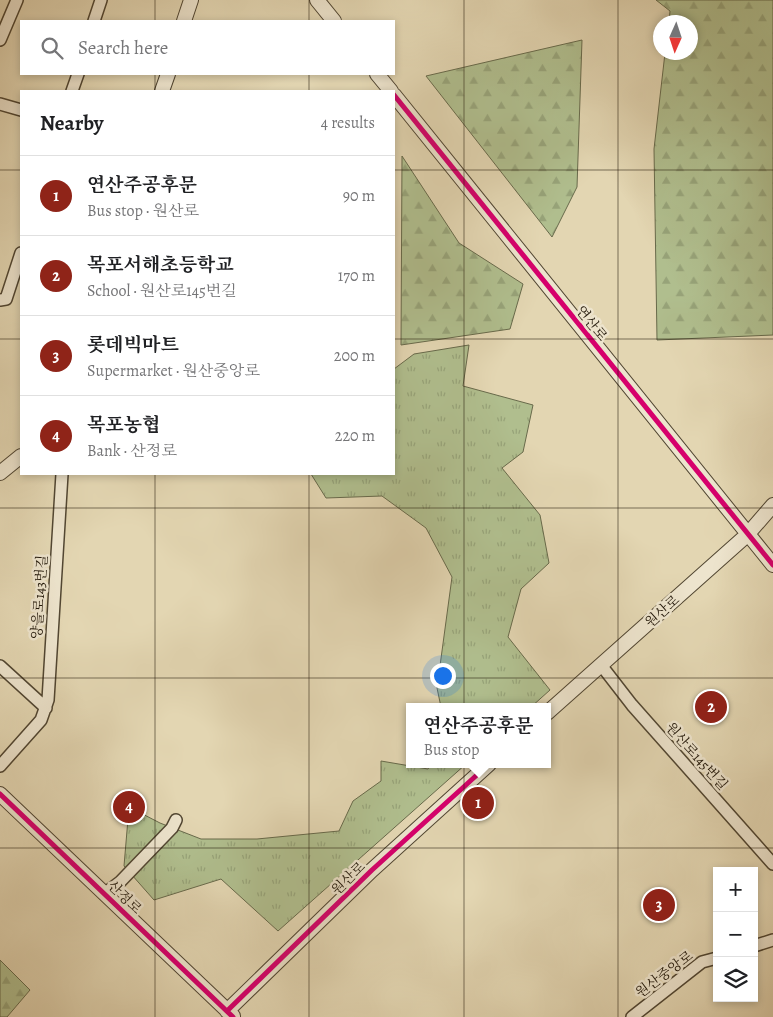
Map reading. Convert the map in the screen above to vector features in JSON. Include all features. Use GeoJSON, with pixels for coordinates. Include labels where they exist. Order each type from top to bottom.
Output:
{"type":"FeatureCollection","features":[{"type":"Feature","properties":{"kind":"street"},"geometry":{"type":"LineString","coordinates":[[0,40],[17,0]]}},
{"type":"Feature","properties":{"kind":"street"},"geometry":{"type":"LineString","coordinates":[[94,20],[101,0]]}},
{"type":"Feature","properties":{"kind":"street"},"geometry":{"type":"LineString","coordinates":[[184,20],[191,0]]}},
{"type":"Feature","properties":{"kind":"street"},"geometry":{"type":"LineString","coordinates":[[317,0],[333,20]]}},
{"type":"Feature","properties":{"kind":"street"},"geometry":{"type":"LineString","coordinates":[[72,90],[78,75]]}},
{"type":"Feature","properties":{"kind":"street"},"geometry":{"type":"LineString","coordinates":[[162,90],[168,75]]}},
{"type":"Feature","properties":{"kind":"street"},"geometry":{"type":"LineString","coordinates":[[377,75],[390,90]]}},
{"type":"Feature","properties":{"kind":"street","name":"연산로"},"geometry":{"type":"LineString","coordinates":[[395,96],[773,565]]}},
{"type":"Feature","properties":{"kind":"street"},"geometry":{"type":"LineString","coordinates":[[0,104],[20,110]]}},
{"type":"Feature","properties":{"kind":"street"},"geometry":{"type":"LineString","coordinates":[[0,300],[6,299],[20,256]]}},
{"type":"Feature","properties":{"kind":"street"},"geometry":{"type":"LineString","coordinates":[[0,473],[20,457]]}},
{"type":"Feature","properties":{"kind":"street","name":"양을로143번길"},"geometry":{"type":"LineString","coordinates":[[0,766],[41,720],[46,708],[62,475]]}},
{"type":"Feature","properties":{"kind":"street","name":"원산로"},"geometry":{"type":"LineString","coordinates":[[551,709],[747,535],[773,505]]}},
{"type":"Feature","properties":{"kind":"street","name":"원산로145번길"},"geometry":{"type":"LineString","coordinates":[[601,665],[632,705],[773,864]]}},
{"type":"Feature","properties":{"kind":"street"},"geometry":{"type":"LineString","coordinates":[[0,666],[46,708]]}},
{"type":"Feature","properties":{"kind":"street","name":"원산로"},"geometry":{"type":"LineString","coordinates":[[230,1014],[372,870],[485,768]]}},
{"type":"Feature","properties":{"kind":"street","name":"산정로"},"geometry":{"type":"LineString","coordinates":[[0,794],[230,1014]]}},
{"type":"Feature","properties":{"kind":"street"},"geometry":{"type":"LineString","coordinates":[[104,894],[126,875],[172,828],[176,820]]}},
{"type":"Feature","properties":{"kind":"street"},"geometry":{"type":"LineString","coordinates":[[758,945],[773,940]]}},
{"type":"Feature","properties":{"kind":"street","name":"원산중앙로"},"geometry":{"type":"LineString","coordinates":[[632,1017],[702,962],[713,959]]}},
{"type":"Feature","properties":{"kind":"green space"},"geometry":{"type":"Polygon","coordinates":[[[656,0],[773,0],[773,335],[657,340],[654,149],[664,60],[698,60],[698,15],[670,15],[670,11],[656,0]]]}},
{"type":"Feature","properties":{"kind":"green space"},"geometry":{"type":"Polygon","coordinates":[[[582,40],[577,187],[552,237],[426,76],[582,40]]]}},
{"type":"Feature","properties":{"kind":"green space"},"geometry":{"type":"Polygon","coordinates":[[[402,156],[459,243],[523,284],[510,329],[401,345],[402,156]]]}},
{"type":"Feature","properties":{"kind":"green space"},"geometry":{"type":"Polygon","coordinates":[[[469,345],[463,386],[533,405],[523,452],[502,468],[540,515],[549,563],[521,589],[508,637],[550,690],[535,703],[440,703],[437,688],[452,577],[426,528],[382,496],[326,498],[312,475],[395,475],[395,368],[414,354],[469,345]]]}},
{"type":"Feature","properties":{"kind":"green space"},"geometry":{"type":"Polygon","coordinates":[[[381,761],[406,765],[406,768],[461,768],[278,931],[221,879],[154,900],[124,866],[129,807],[160,823],[201,839],[257,839],[339,831],[353,801],[381,781],[381,761]]]}},
{"type":"Feature","properties":{"kind":"green space"},"geometry":{"type":"Polygon","coordinates":[[[0,960],[30,990],[7,1017],[0,1017],[0,960]]]}},
{"type":"Feature","properties":{"kind":"cycle path"},"geometry":{"type":"LineString","coordinates":[[395,96],[773,565]]}},
{"type":"Feature","properties":{"kind":"cycle path"},"geometry":{"type":"LineString","coordinates":[[227,1011],[372,870],[485,768]]}},
{"type":"Feature","properties":{"kind":"cycle path"},"geometry":{"type":"LineString","coordinates":[[0,794],[233,1017]]}},
{"type":"Feature","properties":{"kind":"place","name":"목포서해초등학교"},"geometry":{"type":"Point","coordinates":[711,707]}},
{"type":"Feature","properties":{"kind":"place","name":"연산주공후문"},"geometry":{"type":"Point","coordinates":[478,803]}},
{"type":"Feature","properties":{"kind":"place","name":"목포농협"},"geometry":{"type":"Point","coordinates":[129,807]}},
{"type":"Feature","properties":{"kind":"place","name":"롯데빅마트"},"geometry":{"type":"Point","coordinates":[659,905]}}]}
